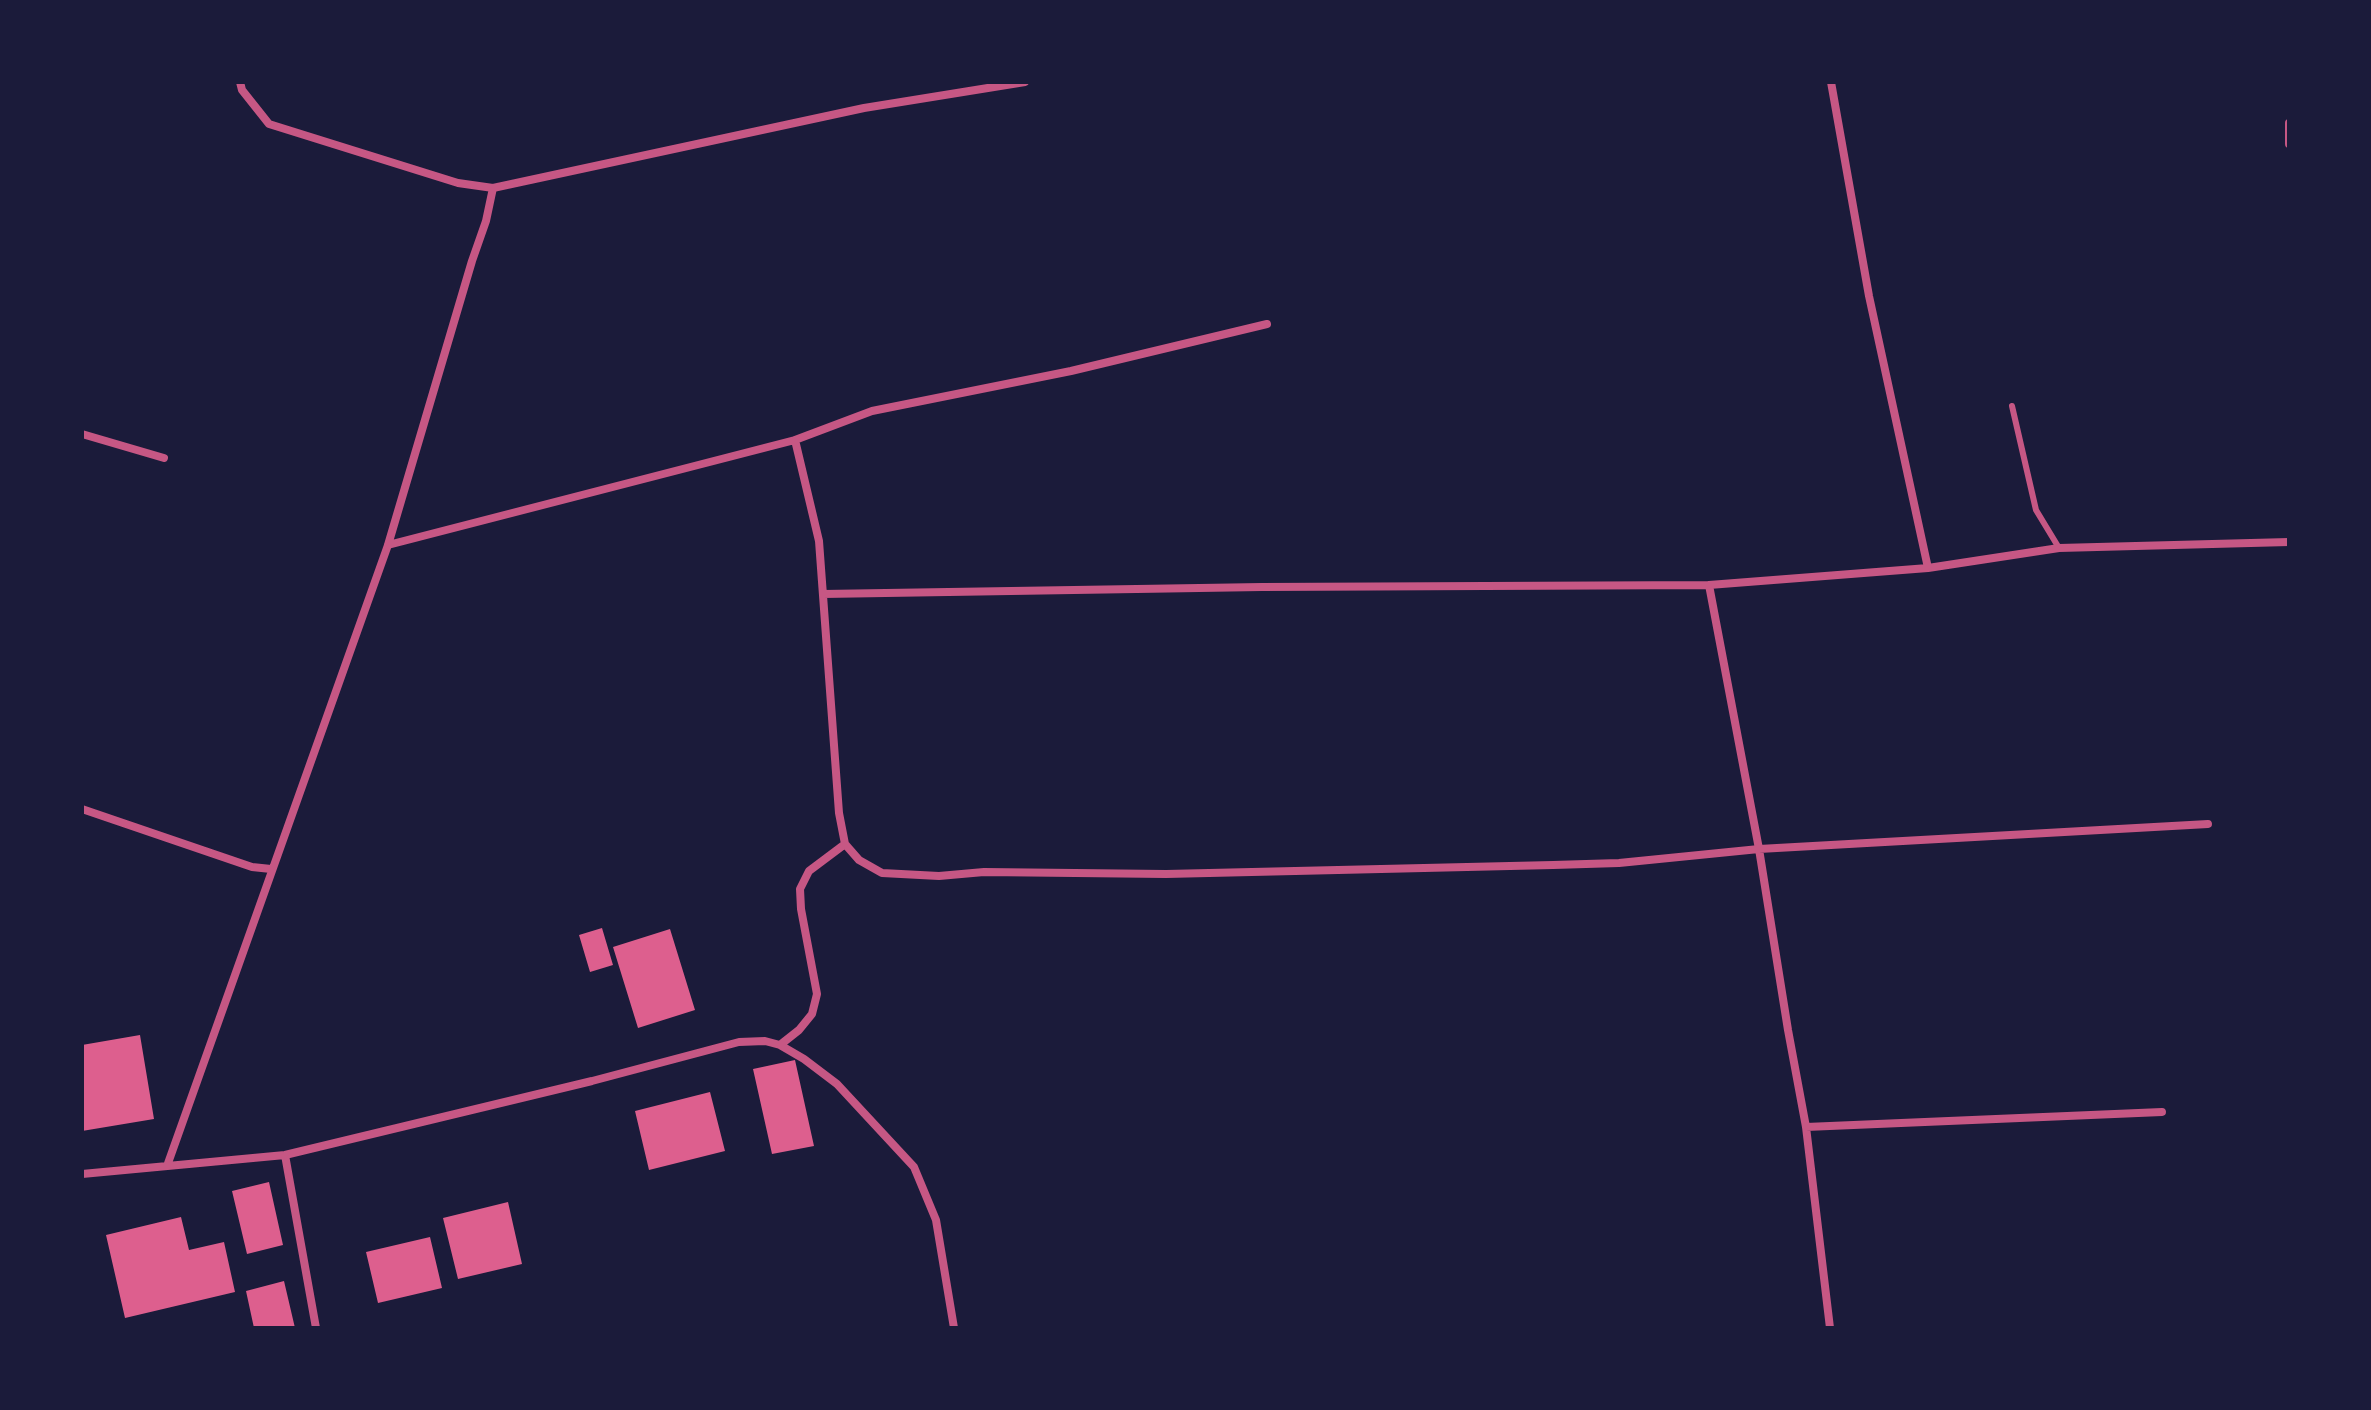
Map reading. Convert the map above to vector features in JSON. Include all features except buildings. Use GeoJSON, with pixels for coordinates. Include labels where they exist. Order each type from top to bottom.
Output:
{"type":"FeatureCollection","features":[{"type":"Feature","properties":{"kind":"street"},"geometry":{"type":"LineString","coordinates":[[240,82],[242,90],[269,124],[458,183],[493,188],[864,108],[1025,82]]}},
{"type":"Feature","properties":{"kind":"street"},"geometry":{"type":"LineString","coordinates":[[1831,82],[1869,296],[1928,568]]}},
{"type":"Feature","properties":{"kind":"street"},"geometry":{"type":"LineString","coordinates":[[2289,123],[2289,144]]}},
{"type":"Feature","properties":{"kind":"street"},"geometry":{"type":"LineString","coordinates":[[167,1166],[388,545],[486,221],[493,188]]}},
{"type":"Feature","properties":{"kind":"street"},"geometry":{"type":"LineString","coordinates":[[388,545],[795,440],[872,411],[1071,371],[1267,324]]}},
{"type":"Feature","properties":{"kind":"street"},"geometry":{"type":"LineString","coordinates":[[82,434],[164,458]]}},
{"type":"Feature","properties":{"kind":"street"},"geometry":{"type":"LineString","coordinates":[[795,440],[819,541],[839,813],[845,844],[859,860],[882,873],[939,876],[984,872],[1166,874],[1567,865],[1759,849],[2208,824]]}},
{"type":"Feature","properties":{"kind":"street"},"geometry":{"type":"LineString","coordinates":[[823,594],[1262,587],[1709,585],[1928,568],[2059,548],[2289,542]]}},
{"type":"Feature","properties":{"kind":"street"},"geometry":{"type":"LineString","coordinates":[[1709,585],[1759,849],[1806,1127],[1830,1328]]}},
{"type":"Feature","properties":{"kind":"street"},"geometry":{"type":"LineString","coordinates":[[82,809],[252,867],[271,869]]}},
{"type":"Feature","properties":{"kind":"street"},"geometry":{"type":"LineString","coordinates":[[780,1045],[799,1030],[812,1014],[817,994],[800,889],[809,871],[845,844]]}},
{"type":"Feature","properties":{"kind":"street"},"geometry":{"type":"LineString","coordinates":[[82,1174],[285,1155],[739,1042],[765,1041],[780,1045],[804,1059],[837,1084],[914,1167],[936,1220],[954,1328]]}},
{"type":"Feature","properties":{"kind":"street"},"geometry":{"type":"LineString","coordinates":[[1806,1127],[2162,1112]]}},
{"type":"Feature","properties":{"kind":"street"},"geometry":{"type":"LineString","coordinates":[[285,1155],[316,1328]]}},
{"type":"Feature","properties":{"kind":"lane"},"geometry":{"type":"LineString","coordinates":[[2012,406],[2036,510],[2059,548]]}}]}
